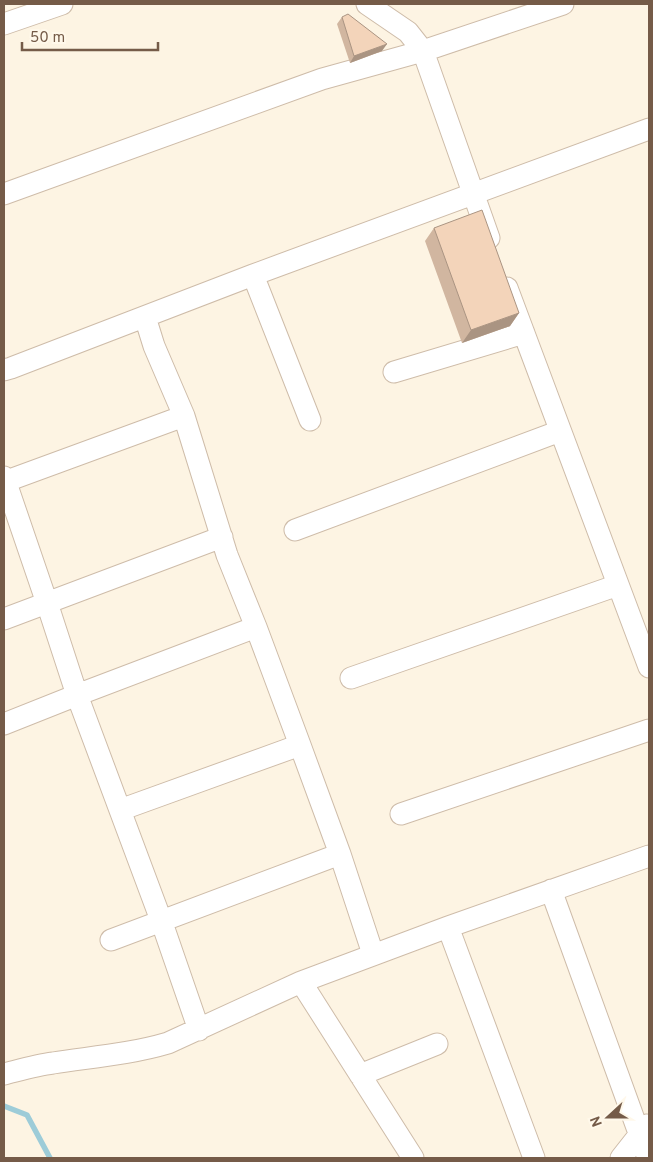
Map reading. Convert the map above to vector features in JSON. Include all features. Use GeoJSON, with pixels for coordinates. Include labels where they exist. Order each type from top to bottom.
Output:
{"type":"FeatureCollection","features":[{"type":"Feature","properties":{"kind":"street"},"geometry":{"type":"LineString","coordinates":[[4,24],[62,4]]}},
{"type":"Feature","properties":{"kind":"street"},"geometry":{"type":"LineString","coordinates":[[368,4],[408,32],[423,51],[472,194],[649,667]]}},
{"type":"Feature","properties":{"kind":"street"},"geometry":{"type":"LineString","coordinates":[[4,194],[322,79],[423,51],[563,4]]}},
{"type":"Feature","properties":{"kind":"street"},"geometry":{"type":"LineString","coordinates":[[4,370],[649,128]]}},
{"type":"Feature","properties":{"kind":"street"},"geometry":{"type":"LineString","coordinates":[[253,275],[310,420]]}},
{"type":"Feature","properties":{"kind":"street"},"geometry":{"type":"LineString","coordinates":[[145,317],[154,346],[184,416],[227,555],[256,627],[340,854],[373,954]]}},
{"type":"Feature","properties":{"kind":"street"},"geometry":{"type":"LineString","coordinates":[[394,372],[524,333]]}},
{"type":"Feature","properties":{"kind":"street"},"geometry":{"type":"LineString","coordinates":[[184,416],[4,480],[77,695],[161,920],[199,1030]]}},
{"type":"Feature","properties":{"kind":"street"},"geometry":{"type":"LineString","coordinates":[[295,530],[560,430]]}},
{"type":"Feature","properties":{"kind":"street"},"geometry":{"type":"LineString","coordinates":[[4,619],[222,537]]}},
{"type":"Feature","properties":{"kind":"street"},"geometry":{"type":"LineString","coordinates":[[351,678],[618,585]]}},
{"type":"Feature","properties":{"kind":"street"},"geometry":{"type":"LineString","coordinates":[[4,724],[256,627]]}},
{"type":"Feature","properties":{"kind":"street"},"geometry":{"type":"LineString","coordinates":[[401,814],[649,730]]}},
{"type":"Feature","properties":{"kind":"street"},"geometry":{"type":"LineString","coordinates":[[120,810],[300,745]]}},
{"type":"Feature","properties":{"kind":"street"},"geometry":{"type":"LineString","coordinates":[[110,940],[340,854]]}},
{"type":"Feature","properties":{"kind":"street"},"geometry":{"type":"LineString","coordinates":[[4,1074],[51,1063],[112,1055],[168,1043],[301,982],[373,954],[551,890],[648,862]]}},
{"type":"Feature","properties":{"kind":"street"},"geometry":{"type":"LineString","coordinates":[[551,890],[644,1128],[648,1158]]}},
{"type":"Feature","properties":{"kind":"street"},"geometry":{"type":"LineString","coordinates":[[448,927],[534,1158]]}},
{"type":"Feature","properties":{"kind":"street"},"geometry":{"type":"LineString","coordinates":[[301,982],[414,1158]]}},
{"type":"Feature","properties":{"kind":"street"},"geometry":{"type":"LineString","coordinates":[[360,1075],[437,1044]]}},
{"type":"Feature","properties":{"kind":"street"},"geometry":{"type":"LineString","coordinates":[[621,1158],[644,1128]]}},
{"type":"Feature","properties":{"kind":"building"},"geometry":{"type":"Polygon","coordinates":[[[348,14],[387,44],[354,56],[342,17],[348,14]]]}},
{"type":"Feature","properties":{"kind":"building"},"geometry":{"type":"Polygon","coordinates":[[[482,210],[519,313],[471,330],[434,228],[482,210]]]}},
{"type":"Feature","properties":{"kind":"waterway"},"geometry":{"type":"LineString","coordinates":[[4,1106],[27,1115],[50,1158]]}}]}
